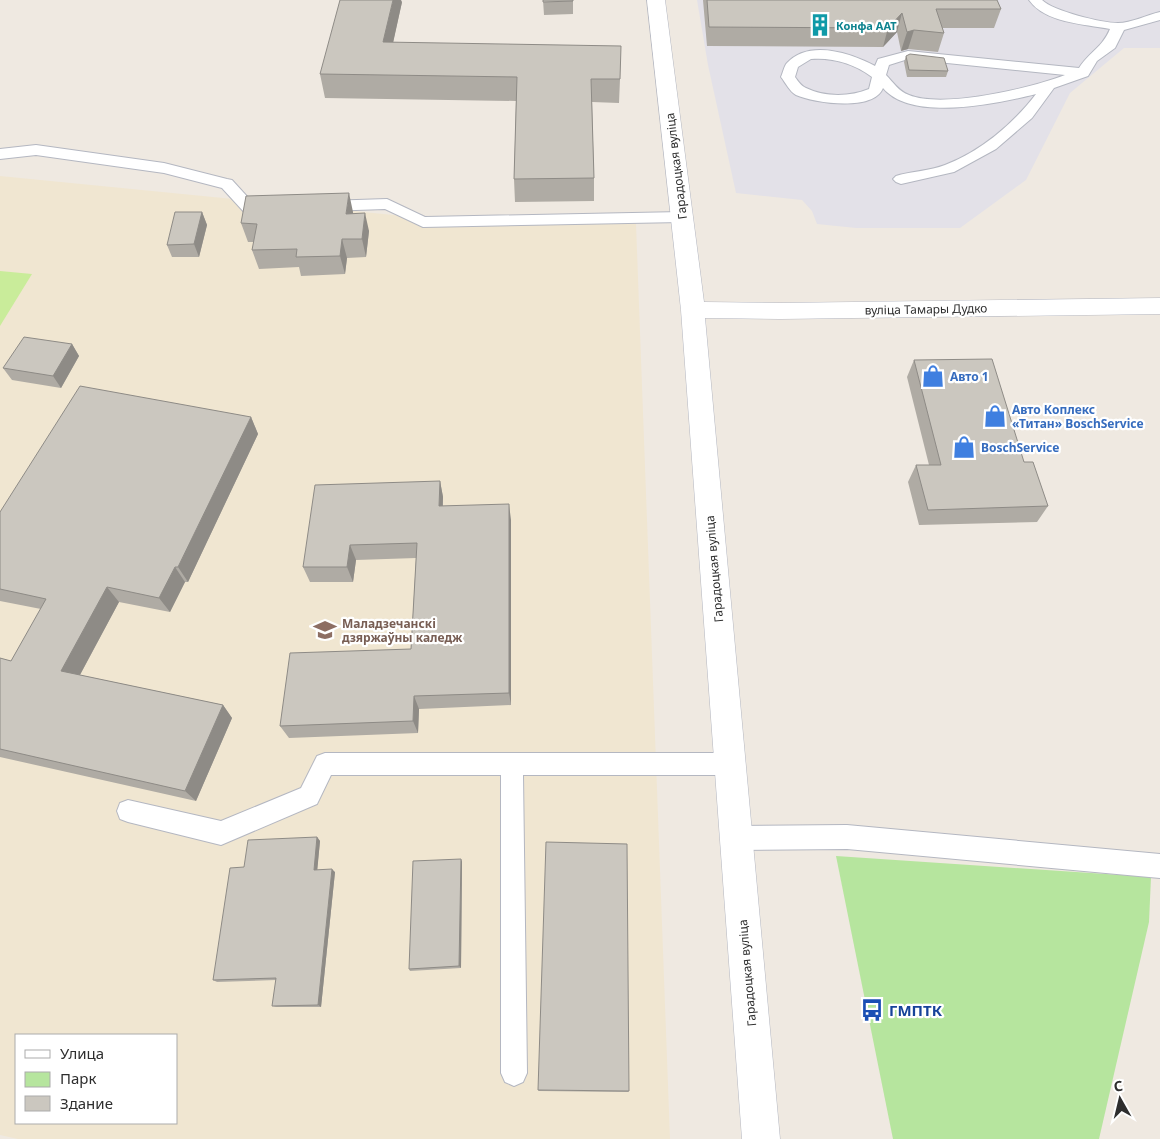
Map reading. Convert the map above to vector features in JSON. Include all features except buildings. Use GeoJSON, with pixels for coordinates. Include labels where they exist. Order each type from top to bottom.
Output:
{"type":"FeatureCollection","features":[{"type":"Feature","properties":{"kind":"street","name":"Гарадоцкая вуліца"},"geometry":{"type":"LineString","coordinates":[[656,0],[693,310],[761,1139]]}},
{"type":"Feature","properties":{"kind":"street","name":"вуліца Тамары Дудко"},"geometry":{"type":"LineString","coordinates":[[693,310],[780,311],[1160,306]]}},
{"type":"Feature","properties":{"kind":"lane"},"geometry":{"type":"LineString","coordinates":[[1035,0],[1044,9],[1073,18],[1118,27],[1160,16]]}},
{"type":"Feature","properties":{"kind":"lane"},"geometry":{"type":"LineString","coordinates":[[1082,73],[908,55],[883,62],[879,75],[875,91],[860,98],[827,99],[799,91],[788,77],[792,65],[808,55],[832,56],[858,63],[879,75],[896,95],[908,100],[941,104],[1016,96],[1048,87],[1082,73],[1092,58],[1110,45],[1118,27]]}},
{"type":"Feature","properties":{"kind":"lane"},"geometry":{"type":"LineString","coordinates":[[901,179],[949,169],[991,146],[1027,115],[1048,87]]}},
{"type":"Feature","properties":{"kind":"lane"},"geometry":{"type":"LineString","coordinates":[[0,154],[36,150],[164,168],[227,184],[249,208],[289,207]]}},
{"type":"Feature","properties":{"kind":"lane"},"geometry":{"type":"LineString","coordinates":[[308,206],[387,204],[423,222],[682,217]]}},
{"type":"Feature","properties":{"kind":"lane"},"geometry":{"type":"LineString","coordinates":[[128,811],[221,833],[309,796],[325,764],[731,764]]}},
{"type":"Feature","properties":{"kind":"lane"},"geometry":{"type":"LineString","coordinates":[[512,764],[514,1074]]}},
{"type":"Feature","properties":{"kind":"lane"},"geometry":{"type":"LineString","coordinates":[[735,838],[847,837],[1160,866]]}},
{"type":"Feature","properties":{"kind":"shaded area"},"geometry":{"type":"Polygon","coordinates":[[[697,0],[1160,0],[1160,48],[1124,48],[1070,93],[1026,180],[960,228],[856,228],[817,224],[812,211],[802,200],[736,193],[708,65],[697,0]]]}},
{"type":"Feature","properties":{"kind":"shaded area","name":"Маладзечанскі дзяржаўны каледж"},"geometry":{"type":"Polygon","coordinates":[[[0,176],[434,219],[636,224],[670,1139],[18,1139],[0,1135],[0,176]]]}},
{"type":"Feature","properties":{"kind":"green space"},"geometry":{"type":"Polygon","coordinates":[[[0,271],[32,274],[0,326],[0,271]]]}},
{"type":"Feature","properties":{"kind":"green space"},"geometry":{"type":"Polygon","coordinates":[[[836,856],[1151,877],[1149,922],[1099,1139],[893,1139],[836,856]]]}},
{"type":"Feature","properties":{"kind":"place","name":"Конфа ААТ"},"geometry":{"type":"Point","coordinates":[820,25]}},
{"type":"Feature","properties":{"kind":"place","name":"Авто 1"},"geometry":{"type":"Point","coordinates":[933,376]}},
{"type":"Feature","properties":{"kind":"place","name":"Авто Коплекс «Титан» BoschService"},"geometry":{"type":"Point","coordinates":[995,416]}},
{"type":"Feature","properties":{"kind":"place","name":"BoschService"},"geometry":{"type":"Point","coordinates":[964,447]}},
{"type":"Feature","properties":{"kind":"place","name":"Маладзечанскі дзяржаўны каледж"},"geometry":{"type":"Point","coordinates":[325,630]}},
{"type":"Feature","properties":{"kind":"place","name":"ГМПТК"},"geometry":{"type":"Point","coordinates":[872,1010]}}]}
